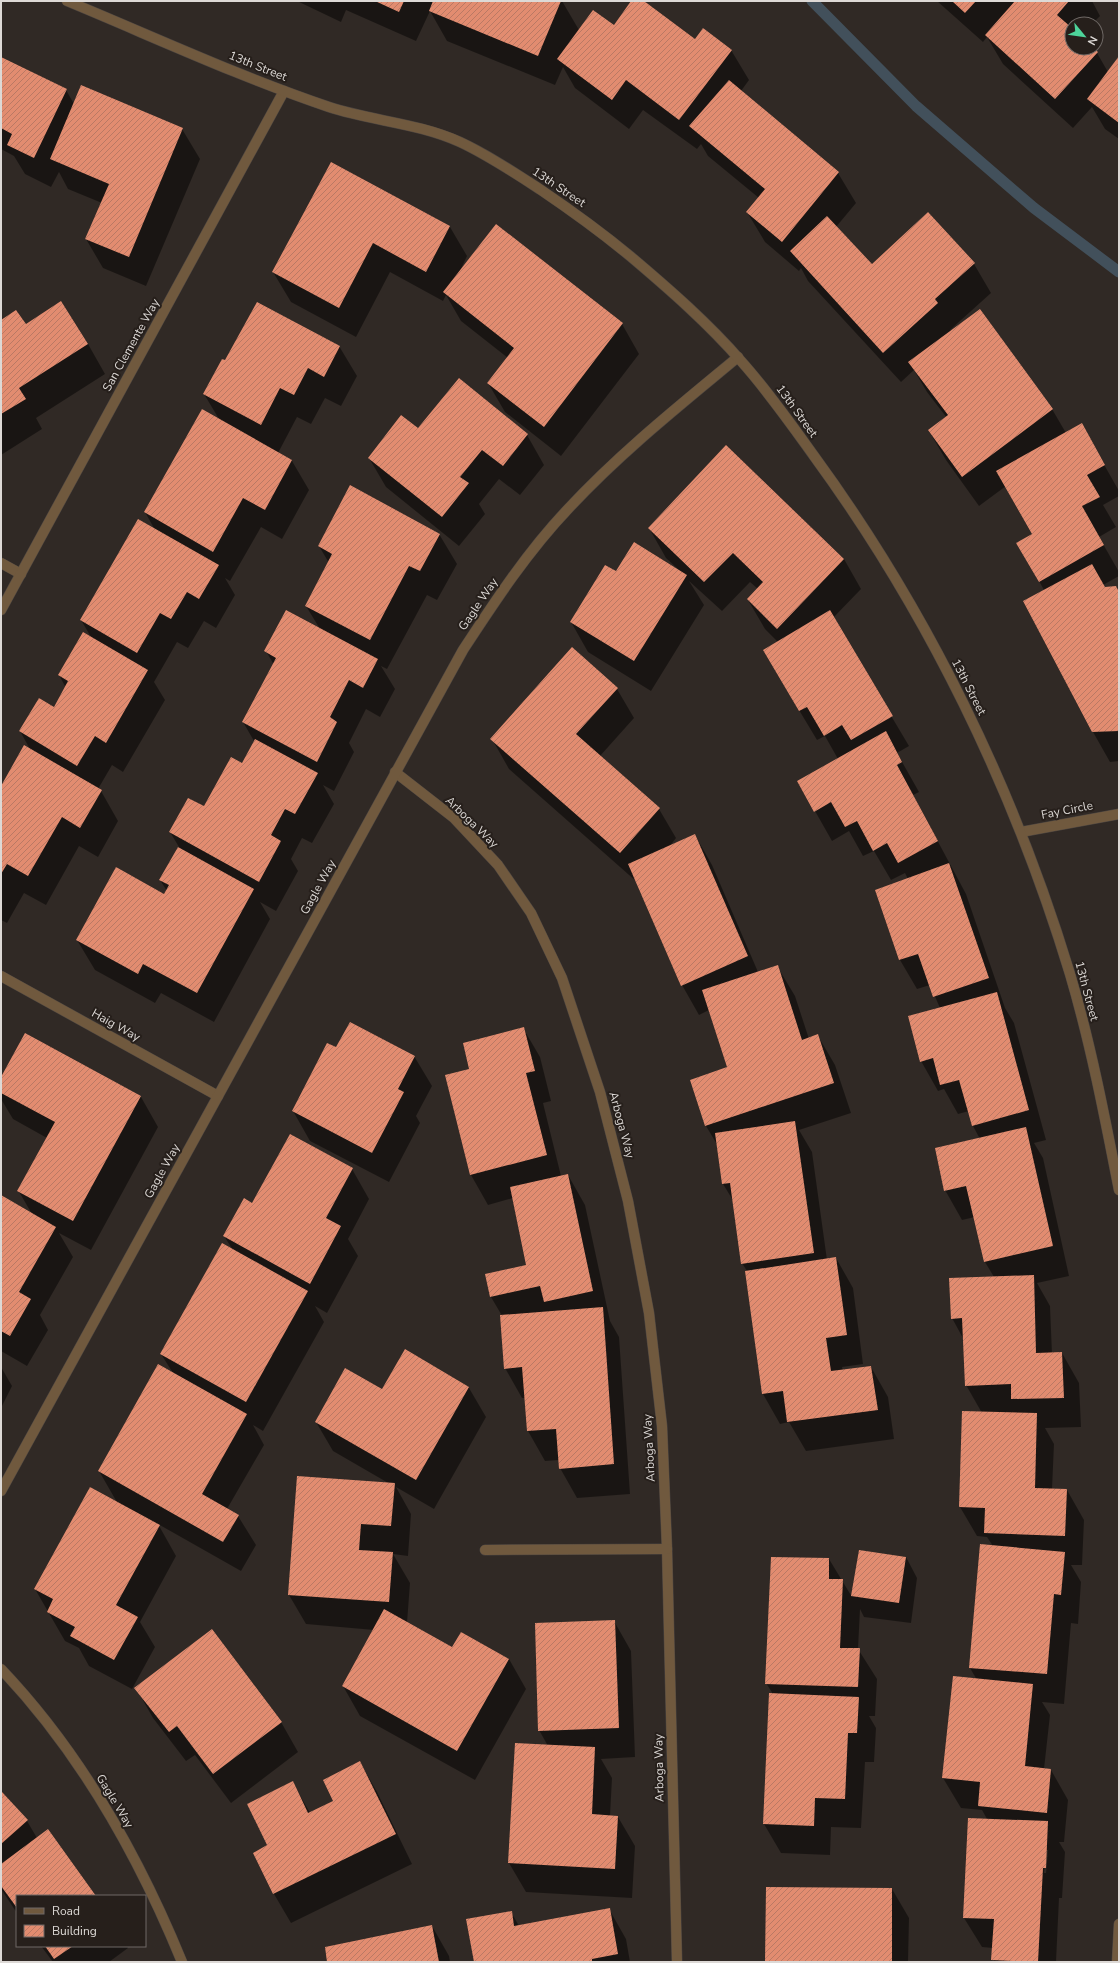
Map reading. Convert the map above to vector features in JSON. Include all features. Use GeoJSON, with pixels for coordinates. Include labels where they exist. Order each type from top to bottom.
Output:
{"type":"FeatureCollection","features":[{"type":"Feature","properties":{"kind":"street","name":"13th Street"},"geometry":{"type":"LineString","coordinates":[[68,1],[284,91],[336,109],[410,125],[459,142],[510,169],[595,226],[673,292],[738,357],[766,390],[852,508],[916,613],[972,720],[1021,832],[1071,976],[1101,1095],[1119,1190]]}},
{"type":"Feature","properties":{"kind":"street","name":"San Clemente Way"},"geometry":{"type":"LineString","coordinates":[[1,610],[284,91]]}},
{"type":"Feature","properties":{"kind":"street","name":"Gagle Way"},"geometry":{"type":"LineString","coordinates":[[1,1491],[462,650],[507,584],[567,509],[635,442],[738,357]]}},
{"type":"Feature","properties":{"kind":"street"},"geometry":{"type":"LineString","coordinates":[[1,563],[21,574]]}},
{"type":"Feature","properties":{"kind":"street","name":"Arboga Way"},"geometry":{"type":"LineString","coordinates":[[396,772],[454,818],[498,865],[530,913],[562,978],[600,1092],[630,1209],[649,1313],[662,1426],[677,1962]]}},
{"type":"Feature","properties":{"kind":"street","name":"Fay Circle"},"geometry":{"type":"LineString","coordinates":[[1021,832],[1119,814]]}},
{"type":"Feature","properties":{"kind":"street","name":"Haig Way"},"geometry":{"type":"LineString","coordinates":[[1,976],[218,1096]]}},
{"type":"Feature","properties":{"kind":"street"},"geometry":{"type":"LineString","coordinates":[[485,1550],[666,1549]]}},
{"type":"Feature","properties":{"kind":"street","name":"Gagle Way"},"geometry":{"type":"LineString","coordinates":[[1,1668],[23,1692],[85,1776],[130,1850],[161,1912],[182,1962]]}},
{"type":"Feature","properties":{"kind":"street"},"geometry":{"type":"LineString","coordinates":[[1117,1962],[1119,1924]]}},
{"type":"Feature","properties":{"kind":"building"},"geometry":{"type":"Polygon","coordinates":[[[375,1],[404,1],[399,12],[375,1]]]}},
{"type":"Feature","properties":{"kind":"building"},"geometry":{"type":"Polygon","coordinates":[[[433,1],[561,1],[538,56],[429,11],[433,1]]]}},
{"type":"Feature","properties":{"kind":"building"},"geometry":{"type":"Polygon","coordinates":[[[631,1],[644,1],[695,39],[703,28],[732,50],[679,120],[626,80],[612,100],[557,59],[593,10],[614,25],[631,1]]]}},
{"type":"Feature","properties":{"kind":"building"},"geometry":{"type":"Polygon","coordinates":[[[952,1],[976,1],[965,13],[952,1]]]}},
{"type":"Feature","properties":{"kind":"building"},"geometry":{"type":"Polygon","coordinates":[[[1015,1],[1069,1],[1057,15],[1064,21],[1064,56],[1094,56],[1055,99],[985,35],[1015,1]]]}},
{"type":"Feature","properties":{"kind":"building"},"geometry":{"type":"Polygon","coordinates":[[[1119,56],[1119,123],[1087,99],[1119,56]]]}},
{"type":"Feature","properties":{"kind":"building"},"geometry":{"type":"Polygon","coordinates":[[[1,57],[67,89],[34,158],[7,145],[12,134],[1,128],[1,57]]]}},
{"type":"Feature","properties":{"kind":"building"},"geometry":{"type":"Polygon","coordinates":[[[729,80],[839,172],[782,242],[746,212],[765,189],[689,126],[729,80]]]}},
{"type":"Feature","properties":{"kind":"building"},"geometry":{"type":"Polygon","coordinates":[[[81,85],[183,128],[129,257],[85,239],[109,184],[50,159],[81,85]]]}},
{"type":"Feature","properties":{"kind":"building"},"geometry":{"type":"Polygon","coordinates":[[[331,162],[450,226],[426,272],[373,243],[339,308],[272,272],[331,162]]]}},
{"type":"Feature","properties":{"kind":"building"},"geometry":{"type":"Polygon","coordinates":[[[928,212],[975,263],[935,299],[938,303],[883,353],[790,251],[827,216],[872,264],[928,212]]]}},
{"type":"Feature","properties":{"kind":"building"},"geometry":{"type":"Polygon","coordinates":[[[496,224],[623,323],[544,427],[487,383],[514,348],[443,292],[496,224]]]}},
{"type":"Feature","properties":{"kind":"building"},"geometry":{"type":"Polygon","coordinates":[[[61,301],[88,344],[19,388],[26,399],[1,414],[1,320],[16,310],[26,324],[61,301]]]}},
{"type":"Feature","properties":{"kind":"building"},"geometry":{"type":"Polygon","coordinates":[[[257,302],[340,346],[324,377],[308,368],[294,395],[280,388],[261,425],[203,394],[222,359],[225,360],[257,302]]]}},
{"type":"Feature","properties":{"kind":"building"},"geometry":{"type":"Polygon","coordinates":[[[980,309],[1053,409],[962,477],[928,430],[948,415],[908,362],[980,309]]]}},
{"type":"Feature","properties":{"kind":"building"},"geometry":{"type":"Polygon","coordinates":[[[459,378],[528,434],[503,466],[482,450],[460,477],[469,483],[442,517],[368,458],[401,415],[418,428],[459,378]]]}},
{"type":"Feature","properties":{"kind":"building"},"geometry":{"type":"Polygon","coordinates":[[[202,409],[292,460],[265,510],[243,498],[213,552],[144,512],[202,409]]]}},
{"type":"Feature","properties":{"kind":"building"},"geometry":{"type":"Polygon","coordinates":[[[1082,423],[1105,465],[1087,475],[1100,497],[1082,506],[1104,545],[1039,582],[1016,543],[1032,534],[996,471],[1082,423]]]}},
{"type":"Feature","properties":{"kind":"building"},"geometry":{"type":"Polygon","coordinates":[[[726,445],[844,559],[777,629],[747,599],[763,582],[733,553],[704,582],[648,528],[726,445]]]}},
{"type":"Feature","properties":{"kind":"building"},"geometry":{"type":"Polygon","coordinates":[[[350,485],[440,534],[420,571],[409,566],[370,640],[305,606],[332,554],[318,546],[350,485]]]}},
{"type":"Feature","properties":{"kind":"building"},"geometry":{"type":"Polygon","coordinates":[[[138,519],[219,565],[199,599],[187,592],[171,619],[160,613],[137,653],[80,620],[138,519]]]}},
{"type":"Feature","properties":{"kind":"building"},"geometry":{"type":"Polygon","coordinates":[[[634,542],[687,575],[634,661],[570,622],[605,565],[616,571],[634,542]]]}},
{"type":"Feature","properties":{"kind":"building"},"geometry":{"type":"Polygon","coordinates":[[[1092,564],[1105,587],[1116,586],[1119,592],[1119,731],[1092,732],[1023,601],[1092,564]]]}},
{"type":"Feature","properties":{"kind":"building"},"geometry":{"type":"Polygon","coordinates":[[[286,610],[378,659],[363,688],[349,680],[330,717],[337,722],[317,762],[242,722],[276,658],[264,651],[286,610]]]}},
{"type":"Feature","properties":{"kind":"building"},"geometry":{"type":"Polygon","coordinates":[[[830,610],[893,716],[851,740],[842,725],[824,736],[807,707],[799,711],[763,650],[830,610]]]}},
{"type":"Feature","properties":{"kind":"building"},"geometry":{"type":"Polygon","coordinates":[[[83,632],[148,670],[106,743],[95,736],[77,766],[19,731],[39,698],[54,707],[68,681],[58,675],[83,632]]]}},
{"type":"Feature","properties":{"kind":"building"},"geometry":{"type":"Polygon","coordinates":[[[572,647],[618,688],[576,734],[660,808],[620,853],[490,739],[572,647]]]}},
{"type":"Feature","properties":{"kind":"building"},"geometry":{"type":"Polygon","coordinates":[[[886,731],[902,762],[897,765],[938,841],[898,863],[887,843],[873,851],[857,821],[845,827],[831,802],[814,812],[797,781],[886,731]]]}},
{"type":"Feature","properties":{"kind":"building"},"geometry":{"type":"Polygon","coordinates":[[[255,739],[318,773],[295,814],[285,809],[271,835],[281,841],[259,882],[169,832],[188,798],[204,806],[231,757],[242,763],[255,739]]]}},
{"type":"Feature","properties":{"kind":"building"},"geometry":{"type":"Polygon","coordinates":[[[24,745],[102,790],[80,828],[62,817],[28,876],[7,864],[1,874],[1,786],[24,745]]]}},
{"type":"Feature","properties":{"kind":"building"},"geometry":{"type":"Polygon","coordinates":[[[695,834],[748,956],[681,986],[628,864],[695,834]]]}},
{"type":"Feature","properties":{"kind":"building"},"geometry":{"type":"Polygon","coordinates":[[[178,847],[254,889],[197,993],[143,964],[138,974],[76,940],[116,867],[164,894],[169,885],[159,880],[178,847]]]}},
{"type":"Feature","properties":{"kind":"building"},"geometry":{"type":"Polygon","coordinates":[[[949,863],[989,978],[933,997],[918,954],[899,960],[875,890],[949,863]]]}},
{"type":"Feature","properties":{"kind":"building"},"geometry":{"type":"Polygon","coordinates":[[[778,965],[802,1040],[818,1034],[834,1083],[705,1126],[690,1080],[727,1067],[702,990],[778,965]]]}},
{"type":"Feature","properties":{"kind":"building"},"geometry":{"type":"Polygon","coordinates":[[[997,992],[1029,1110],[972,1126],[959,1080],[940,1085],[933,1058],[920,1062],[908,1016],[997,992]]]}},
{"type":"Feature","properties":{"kind":"building"},"geometry":{"type":"Polygon","coordinates":[[[350,1022],[415,1056],[398,1089],[404,1092],[372,1153],[292,1111],[327,1043],[336,1047],[350,1022]]]}},
{"type":"Feature","properties":{"kind":"building"},"geometry":{"type":"Polygon","coordinates":[[[524,1027],[535,1071],[526,1073],[547,1155],[470,1175],[445,1075],[469,1069],[463,1043],[524,1027]]]}},
{"type":"Feature","properties":{"kind":"building"},"geometry":{"type":"Polygon","coordinates":[[[25,1033],[141,1096],[73,1221],[17,1191],[55,1122],[1,1093],[1,1077],[25,1033]]]}},
{"type":"Feature","properties":{"kind":"building"},"geometry":{"type":"Polygon","coordinates":[[[795,1121],[814,1253],[741,1264],[730,1183],[722,1184],[715,1133],[795,1121]]]}},
{"type":"Feature","properties":{"kind":"building"},"geometry":{"type":"Polygon","coordinates":[[[1026,1127],[1053,1246],[984,1262],[966,1186],[944,1191],[935,1148],[1026,1127]]]}},
{"type":"Feature","properties":{"kind":"building"},"geometry":{"type":"Polygon","coordinates":[[[290,1134],[353,1168],[326,1218],[341,1226],[310,1284],[223,1236],[244,1198],[252,1203],[290,1134]]]}},
{"type":"Feature","properties":{"kind":"building"},"geometry":{"type":"Polygon","coordinates":[[[568,1174],[593,1291],[544,1302],[540,1286],[490,1297],[485,1274],[526,1265],[510,1187],[568,1174]]]}},
{"type":"Feature","properties":{"kind":"building"},"geometry":{"type":"Polygon","coordinates":[[[1,1195],[56,1227],[19,1292],[31,1299],[10,1336],[1,1331],[1,1195]]]}},
{"type":"Feature","properties":{"kind":"building"},"geometry":{"type":"Polygon","coordinates":[[[222,1243],[308,1291],[246,1402],[160,1354],[222,1243]]]}},
{"type":"Feature","properties":{"kind":"building"},"geometry":{"type":"Polygon","coordinates":[[[836,1257],[847,1335],[826,1338],[831,1371],[871,1366],[878,1410],[787,1422],[783,1391],[762,1394],[745,1271],[836,1257]]]}},
{"type":"Feature","properties":{"kind":"building"},"geometry":{"type":"Polygon","coordinates":[[[1034,1275],[1036,1353],[1062,1352],[1064,1398],[1011,1399],[1011,1384],[965,1386],[962,1318],[951,1319],[949,1278],[1034,1275]]]}},
{"type":"Feature","properties":{"kind":"building"},"geometry":{"type":"Polygon","coordinates":[[[603,1307],[614,1464],[559,1469],[556,1429],[527,1431],[522,1367],[504,1369],[500,1315],[603,1307]]]}},
{"type":"Feature","properties":{"kind":"building"},"geometry":{"type":"Polygon","coordinates":[[[405,1349],[469,1387],[416,1480],[315,1422],[345,1368],[382,1389],[405,1349]]]}},
{"type":"Feature","properties":{"kind":"building"},"geometry":{"type":"Polygon","coordinates":[[[158,1364],[247,1414],[202,1494],[239,1515],[223,1542],[98,1471],[158,1364]]]}},
{"type":"Feature","properties":{"kind":"building"},"geometry":{"type":"Polygon","coordinates":[[[962,1411],[1037,1413],[1035,1488],[1067,1489],[1065,1536],[984,1533],[985,1508],[959,1507],[962,1411]]]}},
{"type":"Feature","properties":{"kind":"building"},"geometry":{"type":"Polygon","coordinates":[[[297,1476],[395,1483],[391,1526],[361,1524],[359,1550],[393,1552],[389,1602],[288,1595],[297,1476]]]}},
{"type":"Feature","properties":{"kind":"building"},"geometry":{"type":"Polygon","coordinates":[[[90,1487],[160,1525],[116,1605],[138,1617],[114,1660],[70,1636],[75,1627],[47,1612],[53,1599],[34,1589],[90,1487]]]}},
{"type":"Feature","properties":{"kind":"building"},"geometry":{"type":"Polygon","coordinates":[[[980,1544],[1065,1552],[1061,1595],[1054,1594],[1047,1674],[969,1668],[980,1544]]]}},
{"type":"Feature","properties":{"kind":"building"},"geometry":{"type":"Polygon","coordinates":[[[859,1550],[906,1557],[899,1603],[851,1596],[859,1550]]]}},
{"type":"Feature","properties":{"kind":"building"},"geometry":{"type":"Polygon","coordinates":[[[771,1557],[829,1558],[829,1579],[843,1579],[840,1648],[860,1648],[858,1687],[765,1684],[771,1557]]]}},
{"type":"Feature","properties":{"kind":"building"},"geometry":{"type":"Polygon","coordinates":[[[384,1609],[452,1647],[461,1632],[509,1659],[457,1751],[342,1686],[384,1609]]]}},
{"type":"Feature","properties":{"kind":"building"},"geometry":{"type":"Polygon","coordinates":[[[615,1620],[619,1728],[538,1731],[535,1623],[615,1620]]]}},
{"type":"Feature","properties":{"kind":"building"},"geometry":{"type":"Polygon","coordinates":[[[212,1629],[282,1722],[213,1774],[177,1726],[169,1732],[134,1688],[212,1629]]]}},
{"type":"Feature","properties":{"kind":"building"},"geometry":{"type":"Polygon","coordinates":[[[953,1676],[1033,1684],[1025,1766],[1051,1769],[1047,1813],[978,1806],[980,1782],[942,1778],[953,1676]]]}},
{"type":"Feature","properties":{"kind":"building"},"geometry":{"type":"Polygon","coordinates":[[[769,1693],[859,1697],[857,1733],[848,1733],[845,1799],[815,1798],[814,1826],[763,1824],[769,1693]]]}},
{"type":"Feature","properties":{"kind":"building"},"geometry":{"type":"Polygon","coordinates":[[[515,1743],[595,1747],[592,1814],[618,1816],[615,1869],[508,1863],[515,1743]]]}},
{"type":"Feature","properties":{"kind":"building"},"geometry":{"type":"Polygon","coordinates":[[[360,1761],[396,1834],[273,1894],[253,1853],[267,1845],[247,1804],[293,1781],[308,1813],[333,1801],[323,1780],[360,1761]]]}},
{"type":"Feature","properties":{"kind":"building"},"geometry":{"type":"Polygon","coordinates":[[[2,1792],[28,1820],[1,1844],[1,1793],[2,1792]]]}},
{"type":"Feature","properties":{"kind":"building"},"geometry":{"type":"Polygon","coordinates":[[[968,1818],[1048,1821],[1046,1868],[1043,1868],[1038,1962],[991,1960],[994,1919],[963,1918],[968,1818]]]}},
{"type":"Feature","properties":{"kind":"building"},"geometry":{"type":"Polygon","coordinates":[[[48,1829],[95,1895],[16,1895],[16,1907],[1,1886],[1,1864],[48,1829]]]}},
{"type":"Feature","properties":{"kind":"building"},"geometry":{"type":"Polygon","coordinates":[[[766,1887],[892,1888],[892,1962],[765,1962],[766,1887]]]}},
{"type":"Feature","properties":{"kind":"building"},"geometry":{"type":"Polygon","coordinates":[[[610,1908],[618,1954],[592,1959],[592,1962],[474,1962],[466,1919],[512,1911],[514,1926],[610,1908]]]}},
{"type":"Feature","properties":{"kind":"building"},"geometry":{"type":"Polygon","coordinates":[[[432,1925],[439,1962],[327,1962],[325,1947],[432,1925]]]}},
{"type":"Feature","properties":{"kind":"building"},"geometry":{"type":"Polygon","coordinates":[[[46,1947],[72,1947],[54,1959],[46,1947]]]}},
{"type":"Feature","properties":{"kind":"waterway"},"geometry":{"type":"LineString","coordinates":[[812,1],[916,106],[1034,208],[1119,272]]}}]}
